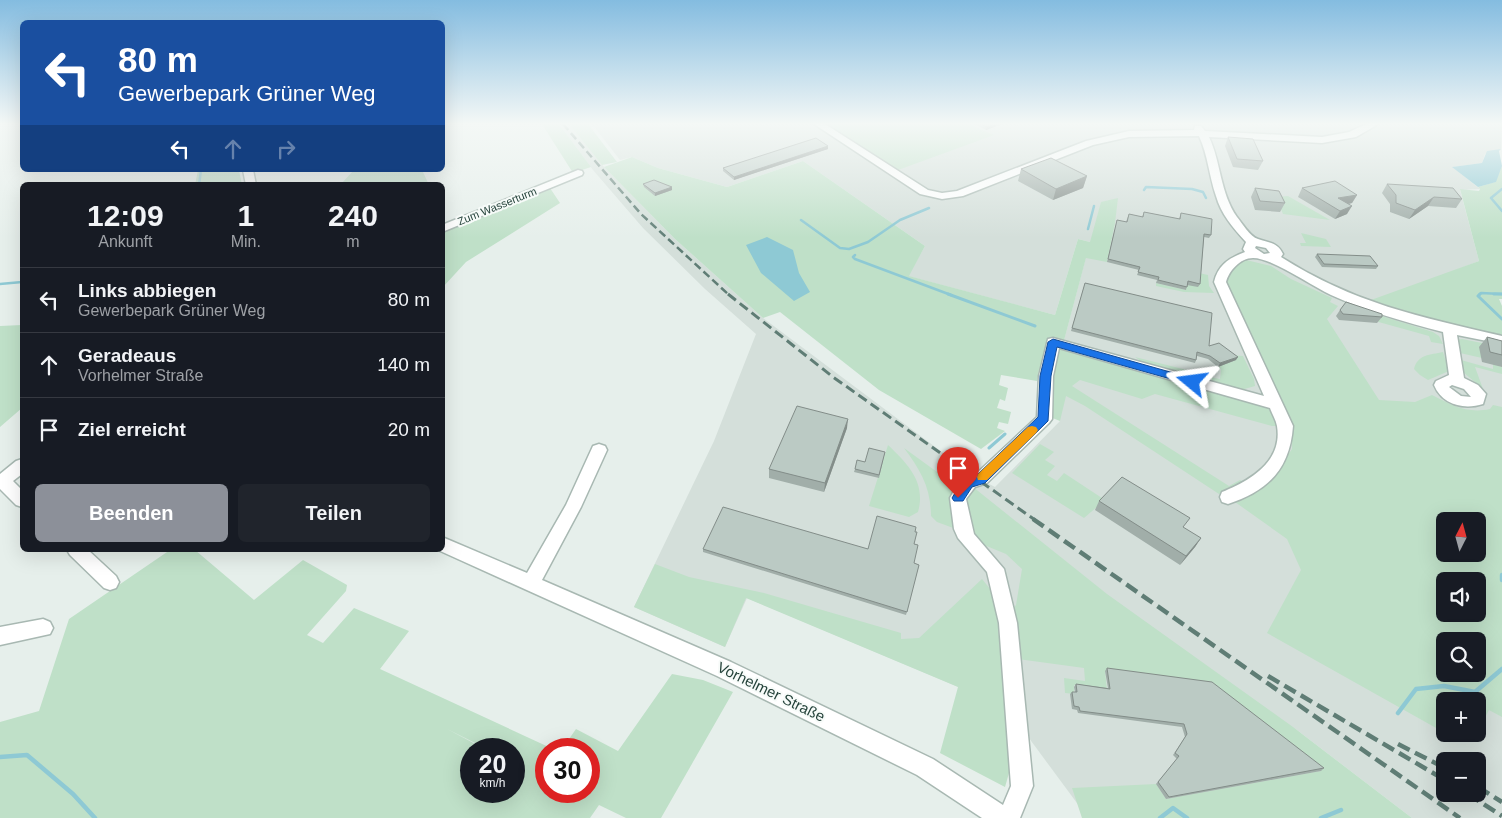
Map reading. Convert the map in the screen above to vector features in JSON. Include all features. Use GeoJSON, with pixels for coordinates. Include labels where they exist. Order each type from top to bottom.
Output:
{"type":"FeatureCollection","features":[{"type":"Feature","properties":{"kind":"street"},"geometry":{"type":"LineString","coordinates":[[878,162],[924,192],[942,196],[959,194],[1039,162]]}},
{"type":"Feature","properties":{"kind":"street"},"geometry":{"type":"LineString","coordinates":[[1213,162],[1224,205],[1237,226],[1261,257],[1273,257],[1315,283],[1355,302],[1412,320],[1502,340]]}},
{"type":"Feature","properties":{"kind":"street","name":"Zum Wasserturm"},"geometry":{"type":"LineString","coordinates":[[445,228],[578,173]]}},
{"type":"Feature","properties":{"kind":"street"},"geometry":{"type":"LineString","coordinates":[[1228,497],[1252,487],[1272,469],[1285,444],[1285,426],[1220,282],[1224,269],[1230,262],[1254,248]]}},
{"type":"Feature","properties":{"kind":"street"},"geometry":{"type":"LineString","coordinates":[[1449,329],[1458,381]]}},
{"type":"Feature","properties":{"kind":"street"},"geometry":{"type":"LineString","coordinates":[[1009,818],[1022,786],[1008,623],[995,569],[967,538],[962,529],[958,498],[968,483],[981,479],[1044,418],[1046,376],[1053,342],[1276,405]]}},
{"type":"Feature","properties":{"kind":"street"},"geometry":{"type":"LineString","coordinates":[[530,584],[573,506],[600,450]]}},
{"type":"Feature","properties":{"kind":"street"},"geometry":{"type":"LineString","coordinates":[[20,466],[1,482],[20,498]]}},
{"type":"Feature","properties":{"kind":"street","name":"Vorhelmer Straße"},"geometry":{"type":"LineString","coordinates":[[445,545],[724,669],[925,767],[1002,818]]}},
{"type":"Feature","properties":{"kind":"street"},"geometry":{"type":"LineString","coordinates":[[78,552],[110,582]]}},
{"type":"Feature","properties":{"kind":"street"},"geometry":{"type":"LineString","coordinates":[[0,636],[43,628]]}},
{"type":"Feature","properties":{"kind":"shaded area"},"geometry":{"type":"Polygon","coordinates":[[[587,162],[600,162],[675,239],[763,318],[974,476],[995,487],[1060,421],[1055,374],[1090,242],[1078,239],[1055,315],[908,276],[925,246],[805,162],[1482,162],[1453,167],[1480,189],[1460,190],[1479,261],[1428,281],[1403,310],[1502,335],[1502,818],[1412,818],[1293,727],[1345,770],[1088,818],[1006,707],[747,598],[725,647],[634,607],[714,441],[756,334],[705,289],[643,228],[587,162]]]}},
{"type":"Feature","properties":{"kind":"shaded area"},"geometry":{"type":"Polygon","coordinates":[[[644,162],[800,162],[727,187],[658,168],[644,162]]]}},
{"type":"Feature","properties":{"kind":"green space"},"geometry":{"type":"Polygon","coordinates":[[[566,162],[587,162],[591,167],[573,173],[566,162]]]}},
{"type":"Feature","properties":{"kind":"green space"},"geometry":{"type":"Polygon","coordinates":[[[600,162],[616,162],[602,165],[600,162]]]}},
{"type":"Feature","properties":{"kind":"green space"},"geometry":{"type":"Polygon","coordinates":[[[618,162],[644,162],[658,168],[727,187],[800,162],[805,162],[925,246],[909,276],[1055,315],[1078,239],[1090,242],[1101,202],[1118,198],[1107,262],[1086,258],[1062,348],[1276,405],[1285,426],[1272,426],[1155,394],[1142,399],[1080,380],[1072,386],[1229,486],[1240,480],[1252,487],[1275,474],[1292,449],[1291,422],[1227,286],[1228,272],[1246,260],[1271,266],[1291,279],[1332,298],[1330,302],[1338,306],[1327,319],[1379,400],[1415,402],[1432,395],[1467,409],[1490,409],[1493,405],[1502,407],[1502,717],[1489,710],[1486,716],[1486,692],[1436,692],[1436,728],[1267,633],[1301,570],[1287,539],[1228,497],[1248,488],[1219,494],[1085,406],[1066,396],[1060,421],[1045,415],[1052,374],[1039,370],[1037,381],[1001,375],[999,385],[1008,388],[1005,401],[1000,399],[997,408],[1011,412],[1008,424],[999,422],[997,428],[1005,431],[981,449],[879,390],[780,312],[763,318],[675,239],[604,167],[618,162]]]}},
{"type":"Feature","properties":{"kind":"green space"},"geometry":{"type":"Polygon","coordinates":[[[886,162],[919,162],[898,170],[886,162]]]}},
{"type":"Feature","properties":{"kind":"green space"},"geometry":{"type":"Polygon","coordinates":[[[1502,166],[1502,299],[1499,299],[1502,306],[1502,335],[1431,319],[1371,300],[1479,261],[1460,189],[1479,191],[1478,187],[1495,182],[1502,166]]]}},
{"type":"Feature","properties":{"kind":"green space"},"geometry":{"type":"Polygon","coordinates":[[[198,172],[239,172],[241,182],[196,182],[198,172]]]}},
{"type":"Feature","properties":{"kind":"green space"},"geometry":{"type":"Polygon","coordinates":[[[352,172],[423,172],[428,182],[343,182],[352,172]]]}},
{"type":"Feature","properties":{"kind":"green space"},"geometry":{"type":"Polygon","coordinates":[[[550,188],[560,203],[466,262],[445,285],[445,230],[550,188]]]}},
{"type":"Feature","properties":{"kind":"green space"},"geometry":{"type":"Polygon","coordinates":[[[1288,196],[1330,220],[1283,214],[1276,197],[1288,196]]]}},
{"type":"Feature","properties":{"kind":"green space"},"geometry":{"type":"Polygon","coordinates":[[[1301,233],[1326,239],[1331,247],[1301,246],[1300,243],[1306,243],[1301,233]]]}},
{"type":"Feature","properties":{"kind":"green space"},"geometry":{"type":"Polygon","coordinates":[[[1199,273],[1208,275],[1209,286],[1214,293],[1184,292],[1156,286],[1156,283],[1186,290],[1186,284],[1199,273]]]}},
{"type":"Feature","properties":{"kind":"green space"},"geometry":{"type":"Polygon","coordinates":[[[1356,308],[1433,332],[1439,336],[1443,344],[1431,342],[1429,336],[1375,321],[1356,308]]]}},
{"type":"Feature","properties":{"kind":"green space"},"geometry":{"type":"Polygon","coordinates":[[[20,325],[20,410],[0,427],[0,326],[20,325]]]}},
{"type":"Feature","properties":{"kind":"green space"},"geometry":{"type":"Polygon","coordinates":[[[1462,339],[1502,347],[1480,347],[1482,358],[1460,353],[1457,340],[1462,339]]]}},
{"type":"Feature","properties":{"kind":"green space"},"geometry":{"type":"Polygon","coordinates":[[[1443,352],[1449,371],[1428,380],[1414,369],[1418,360],[1443,352]]]}},
{"type":"Feature","properties":{"kind":"green space"},"geometry":{"type":"Polygon","coordinates":[[[1230,355],[1243,356],[1254,379],[1255,386],[1241,390],[1213,382],[1210,377],[1220,379],[1221,369],[1218,367],[1230,355]]]}},
{"type":"Feature","properties":{"kind":"green space"},"geometry":{"type":"Polygon","coordinates":[[[1135,357],[1195,372],[1199,379],[1145,364],[1135,357]]]}},
{"type":"Feature","properties":{"kind":"green space"},"geometry":{"type":"Polygon","coordinates":[[[1461,360],[1493,369],[1493,364],[1502,367],[1502,374],[1475,367],[1483,389],[1463,372],[1461,360]]]}},
{"type":"Feature","properties":{"kind":"green space"},"geometry":{"type":"Polygon","coordinates":[[[1040,444],[1054,452],[1045,460],[1055,466],[1047,475],[1057,481],[1064,473],[1105,500],[1084,518],[1012,473],[1040,444]]]}},
{"type":"Feature","properties":{"kind":"green space"},"geometry":{"type":"Polygon","coordinates":[[[888,445],[909,467],[918,483],[920,502],[918,512],[909,517],[869,506],[888,445]]]}},
{"type":"Feature","properties":{"kind":"green space"},"geometry":{"type":"Polygon","coordinates":[[[904,448],[955,485],[956,529],[937,522],[931,516],[929,497],[924,479],[904,448]]]}},
{"type":"Feature","properties":{"kind":"green space"},"geometry":{"type":"Polygon","coordinates":[[[968,483],[1107,594],[1293,727],[1412,818],[1082,818],[1072,788],[1156,784],[1166,799],[1321,771],[1209,685],[1105,671],[1107,690],[1074,685],[1074,694],[1065,693],[1064,678],[1085,681],[1084,668],[1011,658],[1007,615],[1016,605],[1022,569],[1006,554],[967,538],[963,529],[968,483]]]}},
{"type":"Feature","properties":{"kind":"green space"},"geometry":{"type":"Polygon","coordinates":[[[167,552],[197,552],[254,600],[303,560],[347,585],[346,591],[307,635],[323,643],[354,608],[409,631],[380,669],[535,741],[535,803],[600,803],[600,742],[618,751],[672,674],[703,680],[733,692],[661,818],[626,818],[599,805],[590,818],[0,818],[0,722],[39,711],[69,619],[167,552]]]}},
{"type":"Feature","properties":{"kind":"green space"},"geometry":{"type":"Polygon","coordinates":[[[655,564],[689,577],[764,593],[901,633],[901,639],[919,638],[982,579],[995,595],[1011,766],[1005,787],[940,753],[958,687],[746,598],[725,647],[634,607],[655,564]]]}},
{"type":"Feature","properties":{"kind":"green space"},"geometry":{"type":"Polygon","coordinates":[[[576,729],[593,738],[570,738],[576,729]]]}},
{"type":"Feature","properties":{"kind":"water"},"geometry":{"type":"Polygon","coordinates":[[[1501,162],[1502,166],[1496,182],[1478,187],[1452,167],[1501,162]]]}},
{"type":"Feature","properties":{"kind":"water"},"geometry":{"type":"Polygon","coordinates":[[[767,237],[793,250],[799,273],[810,292],[794,301],[761,273],[746,245],[767,237]]]}},
{"type":"Feature","properties":{"kind":"building"},"geometry":{"type":"Polygon","coordinates":[[[741,162],[779,162],[734,177],[723,168],[741,162]]]}},
{"type":"Feature","properties":{"kind":"building"},"geometry":{"type":"Polygon","coordinates":[[[1040,162],[1059,162],[1087,176],[1056,189],[1021,169],[1040,162]]]}},
{"type":"Feature","properties":{"kind":"building"},"geometry":{"type":"Polygon","coordinates":[[[654,180],[672,187],[655,193],[643,184],[654,180]]]}},
{"type":"Feature","properties":{"kind":"building"},"geometry":{"type":"Polygon","coordinates":[[[1335,181],[1357,195],[1338,198],[1352,206],[1340,211],[1302,188],[1335,181]]]}},
{"type":"Feature","properties":{"kind":"building"},"geometry":{"type":"Polygon","coordinates":[[[1387,184],[1453,188],[1462,199],[1434,197],[1415,210],[1396,203],[1396,195],[1387,184]]]}},
{"type":"Feature","properties":{"kind":"building"},"geometry":{"type":"Polygon","coordinates":[[[1255,188],[1279,191],[1285,203],[1260,201],[1255,188]]]}},
{"type":"Feature","properties":{"kind":"building"},"geometry":{"type":"Polygon","coordinates":[[[1144,212],[1180,219],[1181,213],[1212,219],[1211,235],[1204,234],[1200,284],[1188,281],[1187,287],[1158,280],[1159,277],[1138,272],[1140,267],[1108,259],[1117,220],[1127,222],[1129,214],[1143,217],[1144,212]]]}},
{"type":"Feature","properties":{"kind":"building"},"geometry":{"type":"Polygon","coordinates":[[[1317,254],[1370,256],[1378,266],[1324,264],[1317,254]]]}},
{"type":"Feature","properties":{"kind":"building"},"geometry":{"type":"Polygon","coordinates":[[[1085,283],[1212,313],[1209,346],[1219,343],[1238,357],[1220,363],[1210,356],[1197,352],[1196,360],[1072,328],[1085,283]]]}},
{"type":"Feature","properties":{"kind":"building"},"geometry":{"type":"Polygon","coordinates":[[[1346,302],[1382,314],[1382,317],[1343,314],[1340,310],[1346,302]]]}},
{"type":"Feature","properties":{"kind":"building"},"geometry":{"type":"Polygon","coordinates":[[[1487,337],[1502,341],[1502,355],[1490,352],[1487,337]]]}},
{"type":"Feature","properties":{"kind":"building"},"geometry":{"type":"Polygon","coordinates":[[[797,406],[848,419],[825,483],[769,469],[797,406]]]}},
{"type":"Feature","properties":{"kind":"building"},"geometry":{"type":"Polygon","coordinates":[[[869,448],[885,452],[879,475],[855,469],[857,460],[865,462],[869,448]]]}},
{"type":"Feature","properties":{"kind":"building"},"geometry":{"type":"Polygon","coordinates":[[[1122,477],[1190,518],[1183,527],[1201,538],[1186,556],[1099,501],[1122,477]]]}},
{"type":"Feature","properties":{"kind":"building"},"geometry":{"type":"Polygon","coordinates":[[[723,507],[868,549],[877,516],[916,527],[915,532],[917,532],[914,544],[918,545],[914,563],[919,565],[907,612],[703,549],[723,507]]]}},
{"type":"Feature","properties":{"kind":"building"},"geometry":{"type":"Polygon","coordinates":[[[1107,668],[1212,682],[1324,768],[1169,797],[1158,782],[1179,756],[1175,753],[1187,734],[1184,724],[1080,711],[1079,707],[1074,706],[1072,692],[1077,692],[1076,684],[1110,689],[1107,668]]]}},
{"type":"Feature","properties":{"kind":"waterway"},"geometry":{"type":"LineString","coordinates":[[199,182],[201,172]]}},
{"type":"Feature","properties":{"kind":"waterway"},"geometry":{"type":"LineString","coordinates":[[1144,190],[1146,187],[1192,189],[1203,192],[1206,198]]}},
{"type":"Feature","properties":{"kind":"waterway"},"geometry":{"type":"LineString","coordinates":[[1502,189],[1491,198],[1502,211]]}},
{"type":"Feature","properties":{"kind":"waterway"},"geometry":{"type":"LineString","coordinates":[[1088,229],[1094,206]]}},
{"type":"Feature","properties":{"kind":"waterway"},"geometry":{"type":"LineString","coordinates":[[801,220],[840,248],[849,249],[868,242],[900,220],[929,208]]}},
{"type":"Feature","properties":{"kind":"waterway"},"geometry":{"type":"LineString","coordinates":[[855,255],[853,257],[855,259],[951,295]]}},
{"type":"Feature","properties":{"kind":"waterway"},"geometry":{"type":"LineString","coordinates":[[0,284],[20,282]]}},
{"type":"Feature","properties":{"kind":"waterway"},"geometry":{"type":"LineString","coordinates":[[1494,294],[1502,294],[1481,293],[1478,296],[1502,319]]}},
{"type":"Feature","properties":{"kind":"waterway"},"geometry":{"type":"LineString","coordinates":[[948,294],[1035,326]]}},
{"type":"Feature","properties":{"kind":"waterway"},"geometry":{"type":"LineString","coordinates":[[989,448],[1005,434]]}},
{"type":"Feature","properties":{"kind":"waterway"},"geometry":{"type":"LineString","coordinates":[[1502,575],[1502,580]]}},
{"type":"Feature","properties":{"kind":"waterway"},"geometry":{"type":"LineString","coordinates":[[1398,713],[1416,689],[1444,686],[1475,692],[1502,669]]}},
{"type":"Feature","properties":{"kind":"waterway"},"geometry":{"type":"LineString","coordinates":[[0,757],[27,755],[73,794],[95,818]]}},
{"type":"Feature","properties":{"kind":"waterway"},"geometry":{"type":"LineString","coordinates":[[1160,818],[1173,808],[1187,818]]}},
{"type":"Feature","properties":{"kind":"waterway"},"geometry":{"type":"LineString","coordinates":[[1321,818],[1341,810]]}},
{"type":"Feature","properties":{"kind":"railway"},"geometry":{"type":"LineString","coordinates":[[596,162],[641,214],[729,295]]}},
{"type":"Feature","properties":{"kind":"railway"},"geometry":{"type":"LineString","coordinates":[[728,294],[833,377],[1035,520]]}},
{"type":"Feature","properties":{"kind":"railway"},"geometry":{"type":"LineString","coordinates":[[1033,519],[1460,818]]}},
{"type":"Feature","properties":{"kind":"railway"},"geometry":{"type":"LineString","coordinates":[[1268,676],[1436,775]]}},
{"type":"Feature","properties":{"kind":"railway"},"geometry":{"type":"LineString","coordinates":[[1398,744],[1436,763]]}},
{"type":"Feature","properties":{"kind":"railway"},"geometry":{"type":"LineString","coordinates":[[1486,792],[1502,802]]}},
{"type":"Feature","properties":{"kind":"railway"},"geometry":{"type":"LineString","coordinates":[[1480,802],[1502,816]]}},
{"type":"Feature","properties":{"kind":"slow traffic"},"geometry":{"type":"LineString","coordinates":[[983,477],[1032,430]]}},
{"type":"Feature","properties":{"kind":"route"},"geometry":{"type":"LineString","coordinates":[[958,498],[968,483],[981,479],[1044,418],[1046,376],[1053,342],[1192,382]]}}]}
